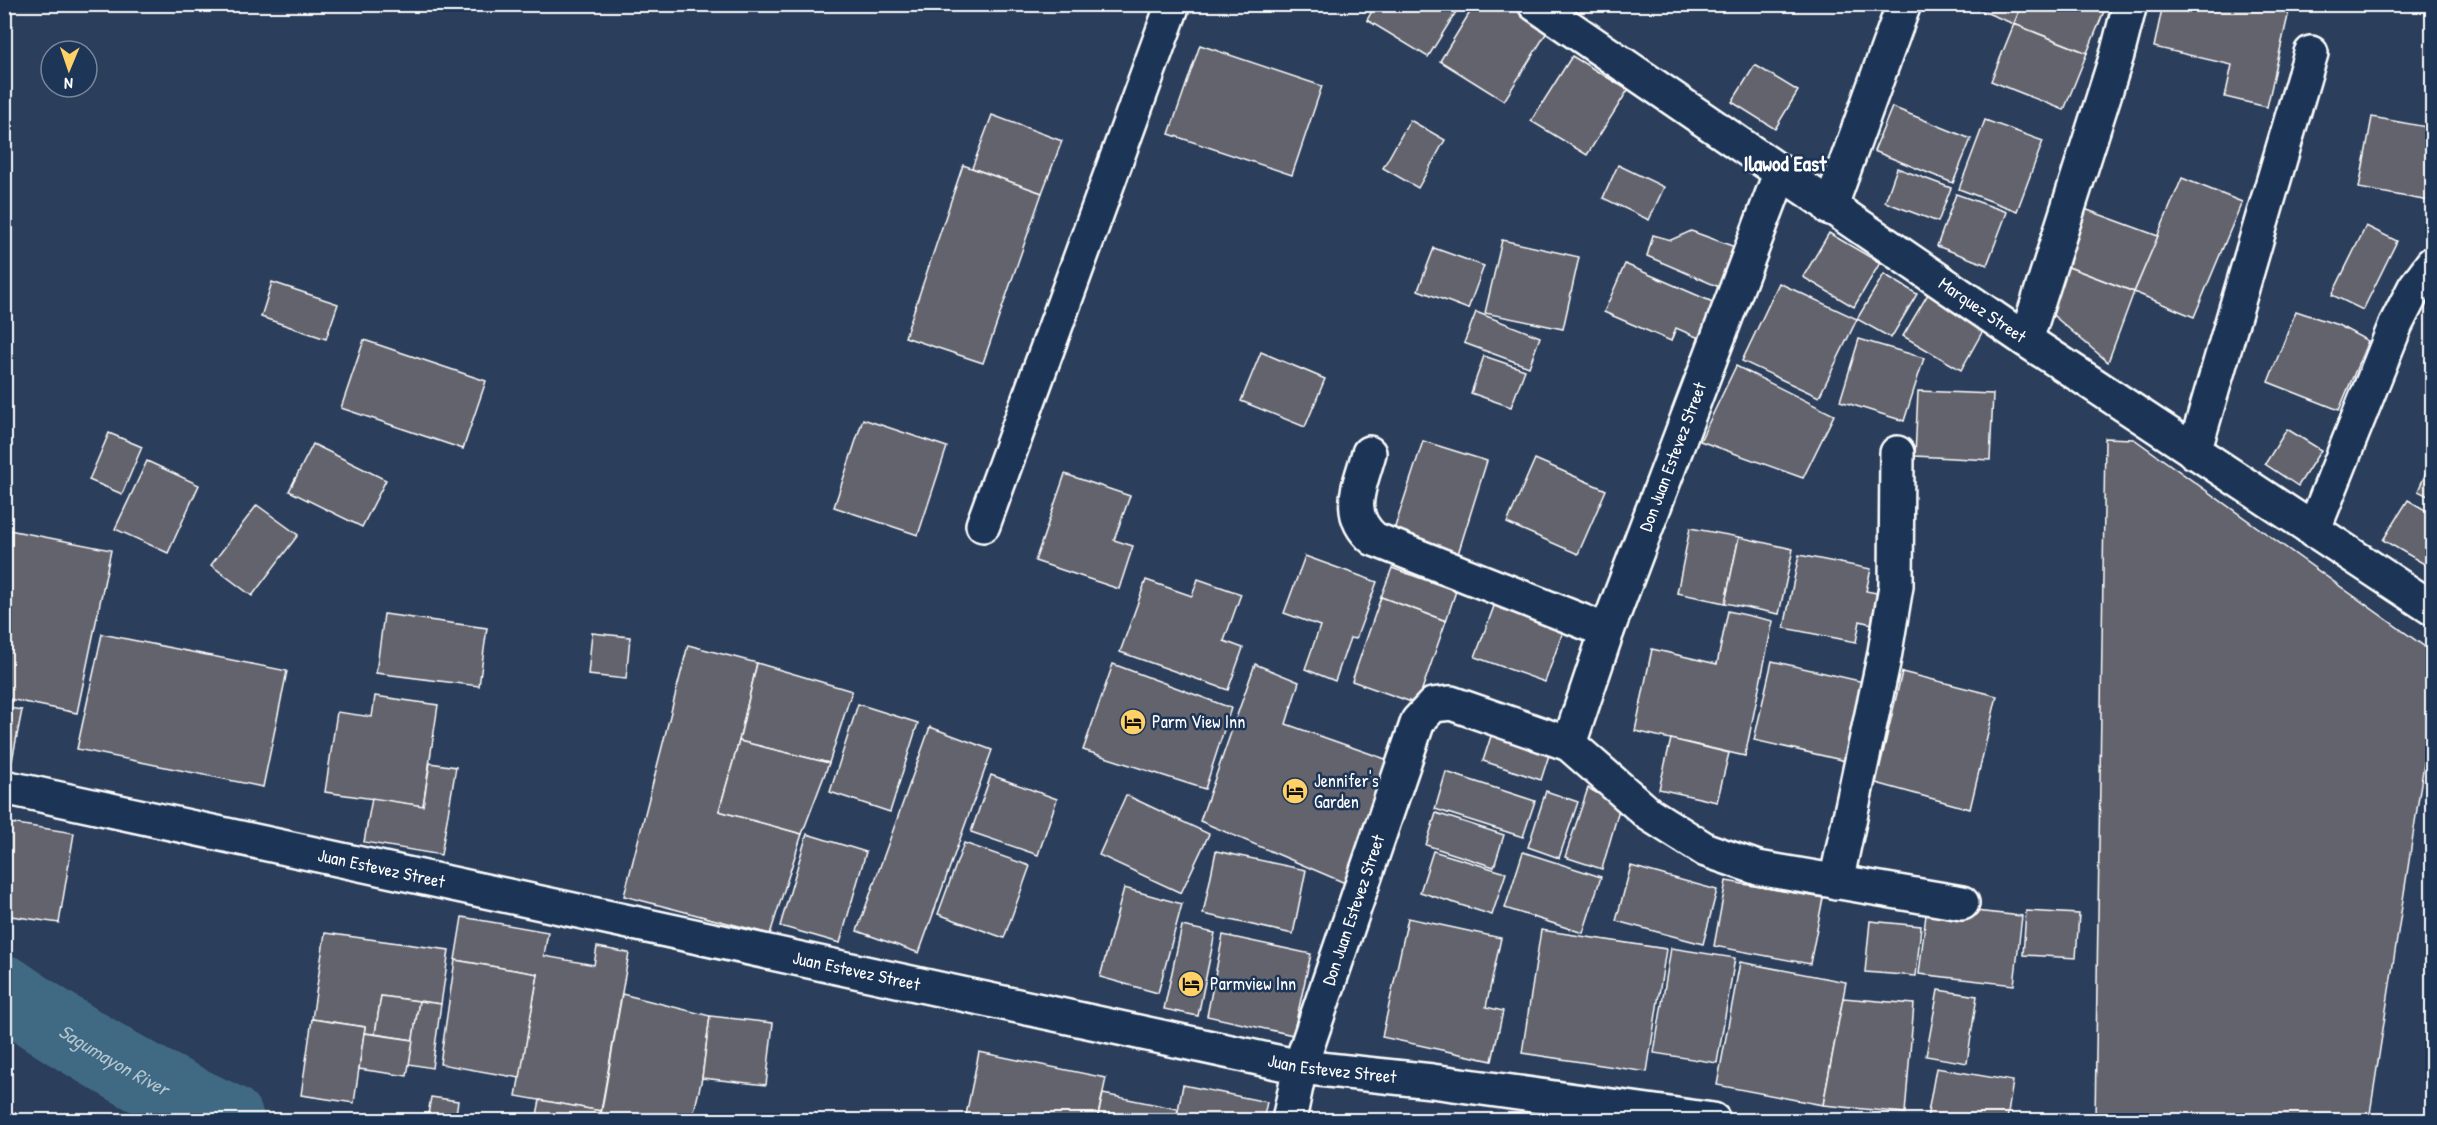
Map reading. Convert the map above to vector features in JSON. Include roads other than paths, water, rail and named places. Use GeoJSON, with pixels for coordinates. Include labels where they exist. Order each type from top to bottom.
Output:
{"type":"FeatureCollection","features":[{"type":"Feature","properties":{"kind":"street"},"geometry":{"type":"LineString","coordinates":[[983,525],[1173,4]]}},
{"type":"Feature","properties":{"kind":"street","name":"Marquez Street"},"geometry":{"type":"LineString","coordinates":[[1535,4],[1780,174],[2026,340],[2433,608]]}},
{"type":"Feature","properties":{"kind":"street"},"geometry":{"type":"LineString","coordinates":[[1830,208],[1904,4]]}},
{"type":"Feature","properties":{"kind":"street"},"geometry":{"type":"LineString","coordinates":[[2026,340],[2117,55],[2130,4]]}},
{"type":"Feature","properties":{"kind":"street"},"geometry":{"type":"LineString","coordinates":[[2194,452],[2311,53]]}},
{"type":"Feature","properties":{"kind":"street","name":"Don Juan Estevez Street"},"geometry":{"type":"LineString","coordinates":[[1569,744],[1607,630],[1780,174]]}},
{"type":"Feature","properties":{"kind":"street"},"geometry":{"type":"LineString","coordinates":[[2313,531],[2396,324],[2415,287],[2433,264]]}},
{"type":"Feature","properties":{"kind":"street"},"geometry":{"type":"LineString","coordinates":[[1369,453],[1357,502],[1356,516],[1363,530],[1374,539],[1607,630]]}},
{"type":"Feature","properties":{"kind":"street"},"geometry":{"type":"LineString","coordinates":[[1836,882],[1884,658],[1896,586],[1897,453]]}},
{"type":"Feature","properties":{"kind":"street","name":"Don Juan Estevez Street"},"geometry":{"type":"LineString","coordinates":[[1289,1120],[1300,1067],[1418,721],[1434,705],[1451,703],[1569,744],[1649,813],[1706,850],[1758,868],[1962,903]]}},
{"type":"Feature","properties":{"kind":"street","name":"Juan Estevez Street"},"geometry":{"type":"LineString","coordinates":[[4,787],[1300,1067],[1444,1083],[1713,1120]]}},
{"type":"Feature","properties":{"kind":"waterway","name":"Sagumayon River"},"geometry":{"type":"LineString","coordinates":[[4,991],[113,1061],[228,1120]]}},
{"type":"Feature","properties":{"kind":"place","name":"Parm View Inn"},"geometry":{"type":"Point","coordinates":[1133,722]}},
{"type":"Feature","properties":{"kind":"place","name":"Jennifer's Garden"},"geometry":{"type":"Point","coordinates":[1295,791]}},
{"type":"Feature","properties":{"kind":"place","name":"Parmview Inn"},"geometry":{"type":"Point","coordinates":[1191,984]}},
{"type":"Feature","properties":{"kind":"district","name":"Ilawod East"},"geometry":{"type":"Point","coordinates":[1785,164]}}]}
